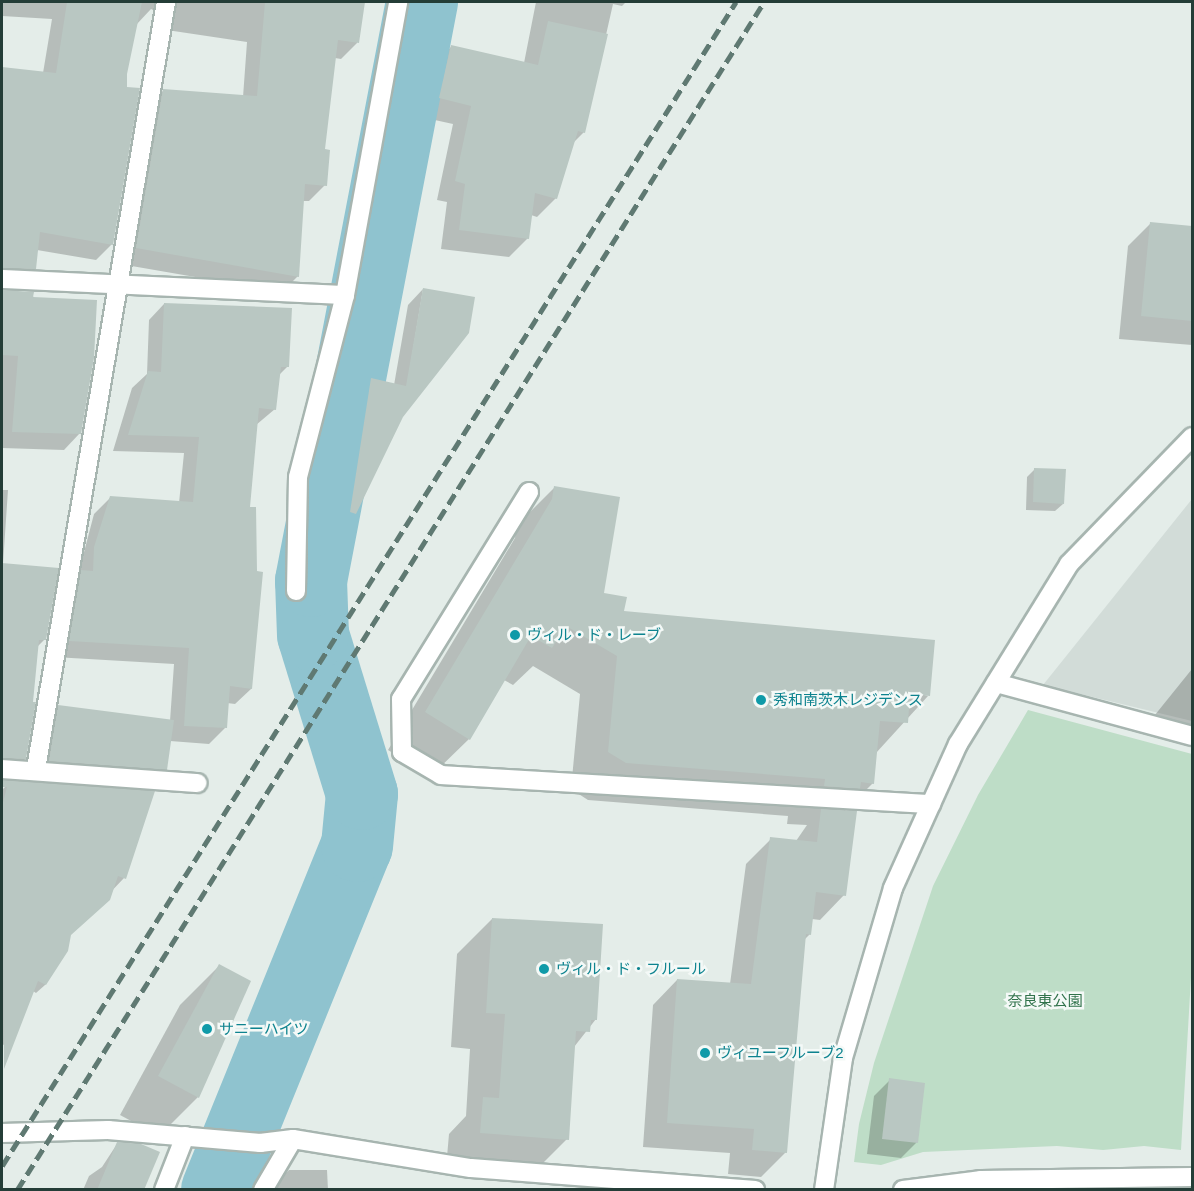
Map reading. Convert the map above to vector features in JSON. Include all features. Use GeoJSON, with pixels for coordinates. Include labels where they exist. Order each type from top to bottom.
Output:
{"type":"FeatureCollection","features":[{"type":"Feature","properties":{"kind":"street"},"geometry":{"type":"LineString","coordinates":[[36,769],[166,2]]}},
{"type":"Feature","properties":{"kind":"street"},"geometry":{"type":"LineString","coordinates":[[296,591],[298,477],[345,295],[398,2]]}},
{"type":"Feature","properties":{"kind":"street"},"geometry":{"type":"LineString","coordinates":[[2,279],[345,295]]}},
{"type":"Feature","properties":{"kind":"street"},"geometry":{"type":"LineString","coordinates":[[824,1190],[843,1058],[893,888],[958,744],[1069,564],[1192,437]]}},
{"type":"Feature","properties":{"kind":"street"},"geometry":{"type":"LineString","coordinates":[[529,492],[401,699],[402,752],[441,775],[931,804]]}},
{"type":"Feature","properties":{"kind":"street"},"geometry":{"type":"LineString","coordinates":[[996,682],[1192,736]]}},
{"type":"Feature","properties":{"kind":"street"},"geometry":{"type":"LineString","coordinates":[[2,769],[36,769],[197,783]]}},
{"type":"Feature","properties":{"kind":"street"},"geometry":{"type":"LineString","coordinates":[[2,1133],[108,1130],[260,1143],[293,1139],[471,1168],[755,1190]]}},
{"type":"Feature","properties":{"kind":"street"},"geometry":{"type":"LineString","coordinates":[[164,1190],[185,1136]]}},
{"type":"Feature","properties":{"kind":"street"},"geometry":{"type":"LineString","coordinates":[[263,1190],[293,1139]]}},
{"type":"Feature","properties":{"kind":"street"},"geometry":{"type":"LineString","coordinates":[[903,1190],[981,1180],[1188,1181]]}},
{"type":"Feature","properties":{"kind":"shaded area"},"geometry":{"type":"Polygon","coordinates":[[[1192,499],[1192,721],[1043,685],[1192,499]]]}},
{"type":"Feature","properties":{"kind":"green space","name":"奈良東公園"},"geometry":{"type":"Polygon","coordinates":[[[1028,710],[1192,754],[1192,960],[1181,1150],[1144,1146],[1103,1150],[1057,1146],[923,1152],[881,1165],[854,1162],[859,1124],[874,1063],[933,886],[978,795],[1028,710]]]}},
{"type":"Feature","properties":{"kind":"building"},"geometry":{"type":"Polygon","coordinates":[[[67,2],[142,2],[127,74],[127,87],[140,88],[113,245],[40,232],[36,269],[2,268],[2,67],[56,73],[67,2]]]}},
{"type":"Feature","properties":{"kind":"building"},"geometry":{"type":"Polygon","coordinates":[[[265,2],[365,2],[359,43],[338,40],[325,149],[330,150],[327,186],[305,184],[299,277],[136,248],[163,89],[257,96],[265,2]]]}},
{"type":"Feature","properties":{"kind":"building"},"geometry":{"type":"Polygon","coordinates":[[[548,21],[608,34],[585,133],[578,131],[557,199],[535,193],[529,239],[459,230],[465,184],[455,181],[471,106],[439,98],[451,45],[538,65],[548,21]]]}},
{"type":"Feature","properties":{"kind":"building"},"geometry":{"type":"Polygon","coordinates":[[[1150,222],[1192,226],[1192,321],[1141,316],[1150,222]]]}},
{"type":"Feature","properties":{"kind":"building"},"geometry":{"type":"Polygon","coordinates":[[[423,288],[475,297],[469,333],[403,417],[356,514],[350,512],[371,378],[406,386],[423,288]]]}},
{"type":"Feature","properties":{"kind":"building"},"geometry":{"type":"Polygon","coordinates":[[[2,290],[34,292],[33,297],[97,300],[94,358],[81,434],[12,432],[18,356],[2,355],[2,290]]]}},
{"type":"Feature","properties":{"kind":"building"},"geometry":{"type":"Polygon","coordinates":[[[164,303],[292,308],[289,367],[281,367],[276,410],[259,408],[250,507],[256,507],[257,571],[263,572],[252,689],[230,686],[227,728],[184,726],[189,648],[69,641],[81,570],[93,571],[94,547],[110,496],[193,502],[199,437],[128,435],[148,371],[161,372],[164,303]]]}},
{"type":"Feature","properties":{"kind":"building"},"geometry":{"type":"Polygon","coordinates":[[[1034,468],[1066,469],[1064,504],[1033,502],[1034,468]]]}},
{"type":"Feature","properties":{"kind":"building","name":"秀和南茨木レジデンス"},"geometry":{"type":"Polygon","coordinates":[[[554,486],[620,497],[604,593],[627,597],[624,611],[935,640],[930,696],[910,694],[908,723],[880,721],[874,784],[861,782],[860,789],[824,786],[825,779],[626,763],[608,752],[617,656],[566,626],[552,648],[531,636],[470,740],[425,712],[552,499],[554,486]]]}},
{"type":"Feature","properties":{"kind":"building"},"geometry":{"type":"Polygon","coordinates":[[[2,563],[59,568],[46,640],[39,640],[33,702],[36,702],[26,759],[2,758],[2,563]]]}},
{"type":"Feature","properties":{"kind":"building"},"geometry":{"type":"Polygon","coordinates":[[[58,705],[174,720],[167,770],[49,761],[58,705]]]}},
{"type":"Feature","properties":{"kind":"building"},"geometry":{"type":"Polygon","coordinates":[[[2,780],[155,791],[126,879],[118,876],[110,900],[71,935],[68,951],[46,985],[38,981],[4,1069],[2,806],[7,787],[2,787],[2,780]]]}},
{"type":"Feature","properties":{"kind":"building"},"geometry":{"type":"Polygon","coordinates":[[[821,809],[857,811],[846,896],[816,892],[811,935],[806,934],[787,1153],[752,1150],[754,1129],[667,1123],[677,979],[751,984],[770,837],[817,842],[821,809]]]}},
{"type":"Feature","properties":{"kind":"building","name":"ヴィル・ド・フルール"},"geometry":{"type":"Polygon","coordinates":[[[492,918],[603,924],[597,1020],[591,1020],[590,1032],[576,1031],[569,1140],[480,1133],[483,1097],[499,1098],[505,1014],[486,1013],[492,918]]]}},
{"type":"Feature","properties":{"kind":"building","name":"サニーハイツ"},"geometry":{"type":"Polygon","coordinates":[[[219,964],[251,981],[199,1098],[158,1076],[219,964]]]}},
{"type":"Feature","properties":{"kind":"building"},"geometry":{"type":"Polygon","coordinates":[[[889,1078],[925,1083],[918,1143],[882,1139],[889,1078]]]}},
{"type":"Feature","properties":{"kind":"building"},"geometry":{"type":"Polygon","coordinates":[[[117,1142],[141,1144],[160,1152],[144,1190],[97,1190],[117,1142]]]}},
{"type":"Feature","properties":{"kind":"waterway"},"geometry":{"type":"LineString","coordinates":[[217,1190],[357,846],[362,794],[313,635],[311,581],[422,2]]}},
{"type":"Feature","properties":{"kind":"railway"},"geometry":{"type":"LineString","coordinates":[[2,1166],[736,2]]}},
{"type":"Feature","properties":{"kind":"railway"},"geometry":{"type":"LineString","coordinates":[[17,1190],[764,2]]}},
{"type":"Feature","properties":{"kind":"place","name":"ヴィル・ド・レーブ"},"geometry":{"type":"Point","coordinates":[515,635]}},
{"type":"Feature","properties":{"kind":"place","name":"秀和南茨木レジデンス"},"geometry":{"type":"Point","coordinates":[761,700]}},
{"type":"Feature","properties":{"kind":"place","name":"ヴィル・ド・フルール"},"geometry":{"type":"Point","coordinates":[544,969]}},
{"type":"Feature","properties":{"kind":"place","name":"サニーハイツ"},"geometry":{"type":"Point","coordinates":[207,1029]}},
{"type":"Feature","properties":{"kind":"place","name":"ヴィユーフルーブ2"},"geometry":{"type":"Point","coordinates":[705,1053]}}]}
